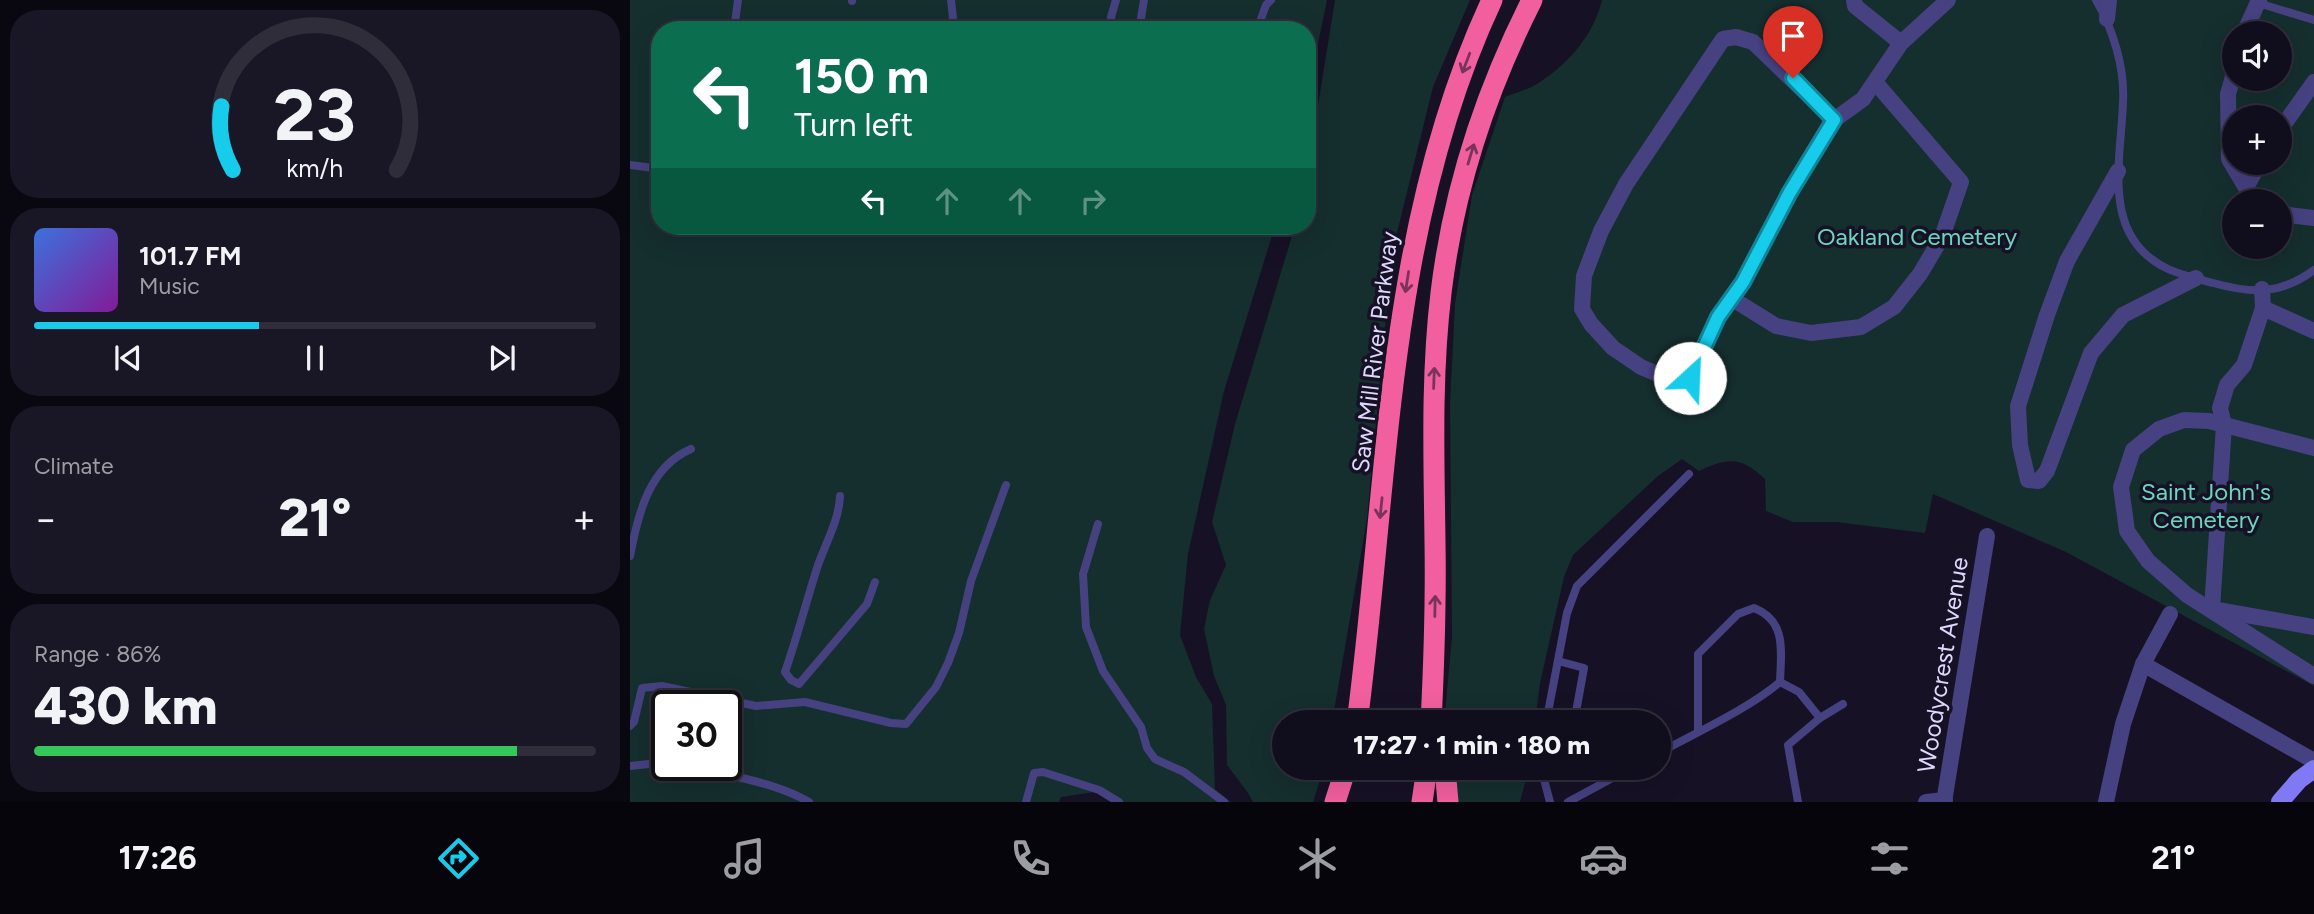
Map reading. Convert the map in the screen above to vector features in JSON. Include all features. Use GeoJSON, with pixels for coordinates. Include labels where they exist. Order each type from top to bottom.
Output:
{"type":"FeatureCollection","features":[{"type":"Feature","properties":{"kind":"highway","name":"Saw Mill River Parkway"},"geometry":{"type":"LineString","coordinates":[[1358,710],[1399,337],[1415,235],[1451,101],[1492,0]]}},
{"type":"Feature","properties":{"kind":"highway"},"geometry":{"type":"LineString","coordinates":[[1432,710],[1435,635],[1434,385],[1441,291],[1456,210],[1471,153],[1501,68],[1532,0]]}},
{"type":"Feature","properties":{"kind":"highway"},"geometry":{"type":"LineString","coordinates":[[1435,635],[1441,710]]}},
{"type":"Feature","properties":{"kind":"highway"},"geometry":{"type":"LineString","coordinates":[[1335,802],[1344,780]]}},
{"type":"Feature","properties":{"kind":"highway"},"geometry":{"type":"LineString","coordinates":[[1345,802],[1348,780]]}},
{"type":"Feature","properties":{"kind":"highway"},"geometry":{"type":"LineString","coordinates":[[1422,802],[1425,780]]}},
{"type":"Feature","properties":{"kind":"highway"},"geometry":{"type":"LineString","coordinates":[[1446,780],[1448,802]]}},
{"type":"Feature","properties":{"kind":"main road"},"geometry":{"type":"LineString","coordinates":[[2280,802],[2299,780],[2314,769]]}},
{"type":"Feature","properties":{"kind":"street"},"geometry":{"type":"LineString","coordinates":[[1854,0],[1856,6],[1901,43]]}},
{"type":"Feature","properties":{"kind":"street"},"geometry":{"type":"LineString","coordinates":[[1834,120],[1753,42],[1736,37],[1723,39],[1626,184],[1601,231],[1584,276],[1582,309],[1591,324],[1613,348],[1641,367],[1662,376],[1690,378],[1718,317],[1743,282],[1790,192],[1834,120],[1863,99],[1901,43],[1948,0]]}},
{"type":"Feature","properties":{"kind":"street"},"geometry":{"type":"LineString","coordinates":[[2107,19],[2109,0]]}},
{"type":"Feature","properties":{"kind":"street"},"geometry":{"type":"LineString","coordinates":[[2250,21],[2259,1]]}},
{"type":"Feature","properties":{"kind":"street"},"geometry":{"type":"LineString","coordinates":[[1731,298],[1776,326],[1811,333],[1861,327],[1894,307],[1920,274],[1942,237],[1961,182],[1875,82]]}},
{"type":"Feature","properties":{"kind":"street"},"geometry":{"type":"LineString","coordinates":[[2292,113],[2314,82]]}},
{"type":"Feature","properties":{"kind":"street"},"geometry":{"type":"LineString","coordinates":[[2229,91],[2229,159],[2246,187],[2253,175]]}},
{"type":"Feature","properties":{"kind":"street"},"geometry":{"type":"LineString","coordinates":[[2118,171],[2067,261],[2018,407],[2020,445],[2028,480],[2039,481],[2047,471],[2091,353],[2123,315],[2196,278]]}},
{"type":"Feature","properties":{"kind":"street"},"geometry":{"type":"LineString","coordinates":[[2292,215],[2314,218]]}},
{"type":"Feature","properties":{"kind":"street"},"geometry":{"type":"LineString","coordinates":[[2212,609],[2224,425],[2220,408],[2227,385],[2244,365],[2263,308],[2262,289]]}},
{"type":"Feature","properties":{"kind":"street"},"geometry":{"type":"LineString","coordinates":[[2263,308],[2314,331]]}},
{"type":"Feature","properties":{"kind":"street"},"geometry":{"type":"LineString","coordinates":[[2314,448],[2209,421],[2184,419],[2159,429],[2133,450],[2121,486],[2127,531],[2148,561],[2188,595],[2314,676]]}},
{"type":"Feature","properties":{"kind":"street","name":"Woodycrest Avenue"},"geometry":{"type":"LineString","coordinates":[[1945,801],[1987,536]]}},
{"type":"Feature","properties":{"kind":"street"},"geometry":{"type":"LineString","coordinates":[[2212,609],[2314,627]]}},
{"type":"Feature","properties":{"kind":"street"},"geometry":{"type":"LineString","coordinates":[[2106,802],[2123,724],[2143,664],[2170,614]]}},
{"type":"Feature","properties":{"kind":"street"},"geometry":{"type":"LineString","coordinates":[[2143,664],[2314,761]]}},
{"type":"Feature","properties":{"kind":"street"},"geometry":{"type":"LineString","coordinates":[[1926,802],[1945,801]]}},
{"type":"Feature","properties":{"kind":"lane"},"geometry":{"type":"LineString","coordinates":[[735,21],[738,0]]}},
{"type":"Feature","properties":{"kind":"lane"},"geometry":{"type":"LineString","coordinates":[[951,0],[952,21]]}},
{"type":"Feature","properties":{"kind":"lane"},"geometry":{"type":"LineString","coordinates":[[1111,21],[1116,0]]}},
{"type":"Feature","properties":{"kind":"lane"},"geometry":{"type":"LineString","coordinates":[[1140,21],[1144,0]]}},
{"type":"Feature","properties":{"kind":"lane"},"geometry":{"type":"LineString","coordinates":[[1260,21],[1266,5],[1271,0]]}},
{"type":"Feature","properties":{"kind":"lane"},"geometry":{"type":"LineString","coordinates":[[2096,0],[2107,19],[2118,53],[2124,99],[2118,171],[2120,209],[2130,236],[2148,257],[2168,269],[2245,291],[2277,288],[2299,281],[2314,270]]}},
{"type":"Feature","properties":{"kind":"lane"},"geometry":{"type":"LineString","coordinates":[[2259,1],[2314,20]]}},
{"type":"Feature","properties":{"kind":"lane"},"geometry":{"type":"LineString","coordinates":[[630,165],[651,168]]}},
{"type":"Feature","properties":{"kind":"lane"},"geometry":{"type":"LineString","coordinates":[[630,556],[639,510],[653,485],[667,463],[691,449]]}},
{"type":"Feature","properties":{"kind":"lane"},"geometry":{"type":"LineString","coordinates":[[1549,710],[1569,604],[1582,578],[1689,474]]}},
{"type":"Feature","properties":{"kind":"lane"},"geometry":{"type":"LineString","coordinates":[[630,726],[634,722],[642,688],[662,685],[756,706],[800,702],[906,724],[936,687],[948,663],[959,634],[971,581],[1006,485]]}},
{"type":"Feature","properties":{"kind":"lane"},"geometry":{"type":"LineString","coordinates":[[798,684],[791,680],[785,671],[817,569],[840,509],[840,496]]}},
{"type":"Feature","properties":{"kind":"lane"},"geometry":{"type":"LineString","coordinates":[[1098,524],[1083,574],[1086,627],[1102,671],[1141,727],[1147,748],[1155,759],[1184,772],[1224,802]]}},
{"type":"Feature","properties":{"kind":"lane"},"geometry":{"type":"LineString","coordinates":[[798,684],[867,604],[875,582]]}},
{"type":"Feature","properties":{"kind":"lane"},"geometry":{"type":"LineString","coordinates":[[1671,746],[1770,691],[1780,682],[1779,630],[1768,614],[1754,608],[1738,614],[1698,654],[1698,731]]}},
{"type":"Feature","properties":{"kind":"lane"},"geometry":{"type":"LineString","coordinates":[[1558,661],[1584,668],[1576,710]]}},
{"type":"Feature","properties":{"kind":"lane"},"geometry":{"type":"LineString","coordinates":[[1780,682],[1799,692],[1820,718]]}},
{"type":"Feature","properties":{"kind":"lane"},"geometry":{"type":"LineString","coordinates":[[798,684],[800,702]]}},
{"type":"Feature","properties":{"kind":"lane"},"geometry":{"type":"LineString","coordinates":[[1798,802],[1788,745],[1820,718],[1843,704]]}},
{"type":"Feature","properties":{"kind":"lane"},"geometry":{"type":"LineString","coordinates":[[630,766],[651,764]]}},
{"type":"Feature","properties":{"kind":"lane"},"geometry":{"type":"LineString","coordinates":[[1026,802],[1034,774],[1043,772],[1099,790],[1119,802]]}},
{"type":"Feature","properties":{"kind":"lane"},"geometry":{"type":"LineString","coordinates":[[742,778],[765,782],[809,802]]}},
{"type":"Feature","properties":{"kind":"lane"},"geometry":{"type":"LineString","coordinates":[[1543,780],[1550,802]]}},
{"type":"Feature","properties":{"kind":"lane"},"geometry":{"type":"LineString","coordinates":[[1568,802],[1609,780]]}},
{"type":"Feature","properties":{"kind":"green space"},"geometry":{"type":"Polygon","coordinates":[[[630,0],[1327,0],[1316,53],[1316,21],[651,21],[651,235],[1272,235],[1224,391],[1188,554],[1180,635],[1196,677],[1212,704],[1215,789],[1231,802],[1110,802],[1095,792],[1061,797],[1059,802],[630,802],[630,0]]]}},
{"type":"Feature","properties":{"kind":"green space"},"geometry":{"type":"Polygon","coordinates":[[[1335,0],[1470,0],[1433,87],[1392,253],[1367,519],[1334,710],[1272,710],[1272,780],[1320,780],[1313,802],[1253,802],[1227,765],[1226,705],[1214,676],[1204,629],[1210,600],[1226,565],[1212,522],[1235,424],[1292,235],[1316,235],[1316,117],[1335,0]]]}},
{"type":"Feature","properties":{"kind":"green space","name":"Oakland Cemetery"},"geometry":{"type":"Polygon","coordinates":[[[1602,0],[2314,0],[2314,686],[2066,552],[1933,494],[1925,533],[1836,522],[1793,522],[1766,511],[1765,479],[1749,467],[1741,463],[1727,462],[1699,471],[1682,459],[1658,476],[1573,555],[1564,577],[1540,683],[1537,710],[1445,710],[1452,637],[1450,403],[1455,304],[1472,195],[1505,97],[1536,84],[1561,66],[1579,47],[1593,24],[1602,0]]]}},
{"type":"Feature","properties":{"kind":"green space"},"geometry":{"type":"Polygon","coordinates":[[[1438,780],[1526,780],[1520,802],[1436,802],[1438,780]]]}},
{"type":"Feature","properties":{"kind":"route"},"geometry":{"type":"LineString","coordinates":[[1690,378],[1718,317],[1743,282],[1790,192],[1834,120],[1793,78]]}},
{"type":"Feature","properties":{"kind":"park label","name":"Saint John's Cemetery"},"geometry":{"type":"Point","coordinates":[2206,506]}}]}
